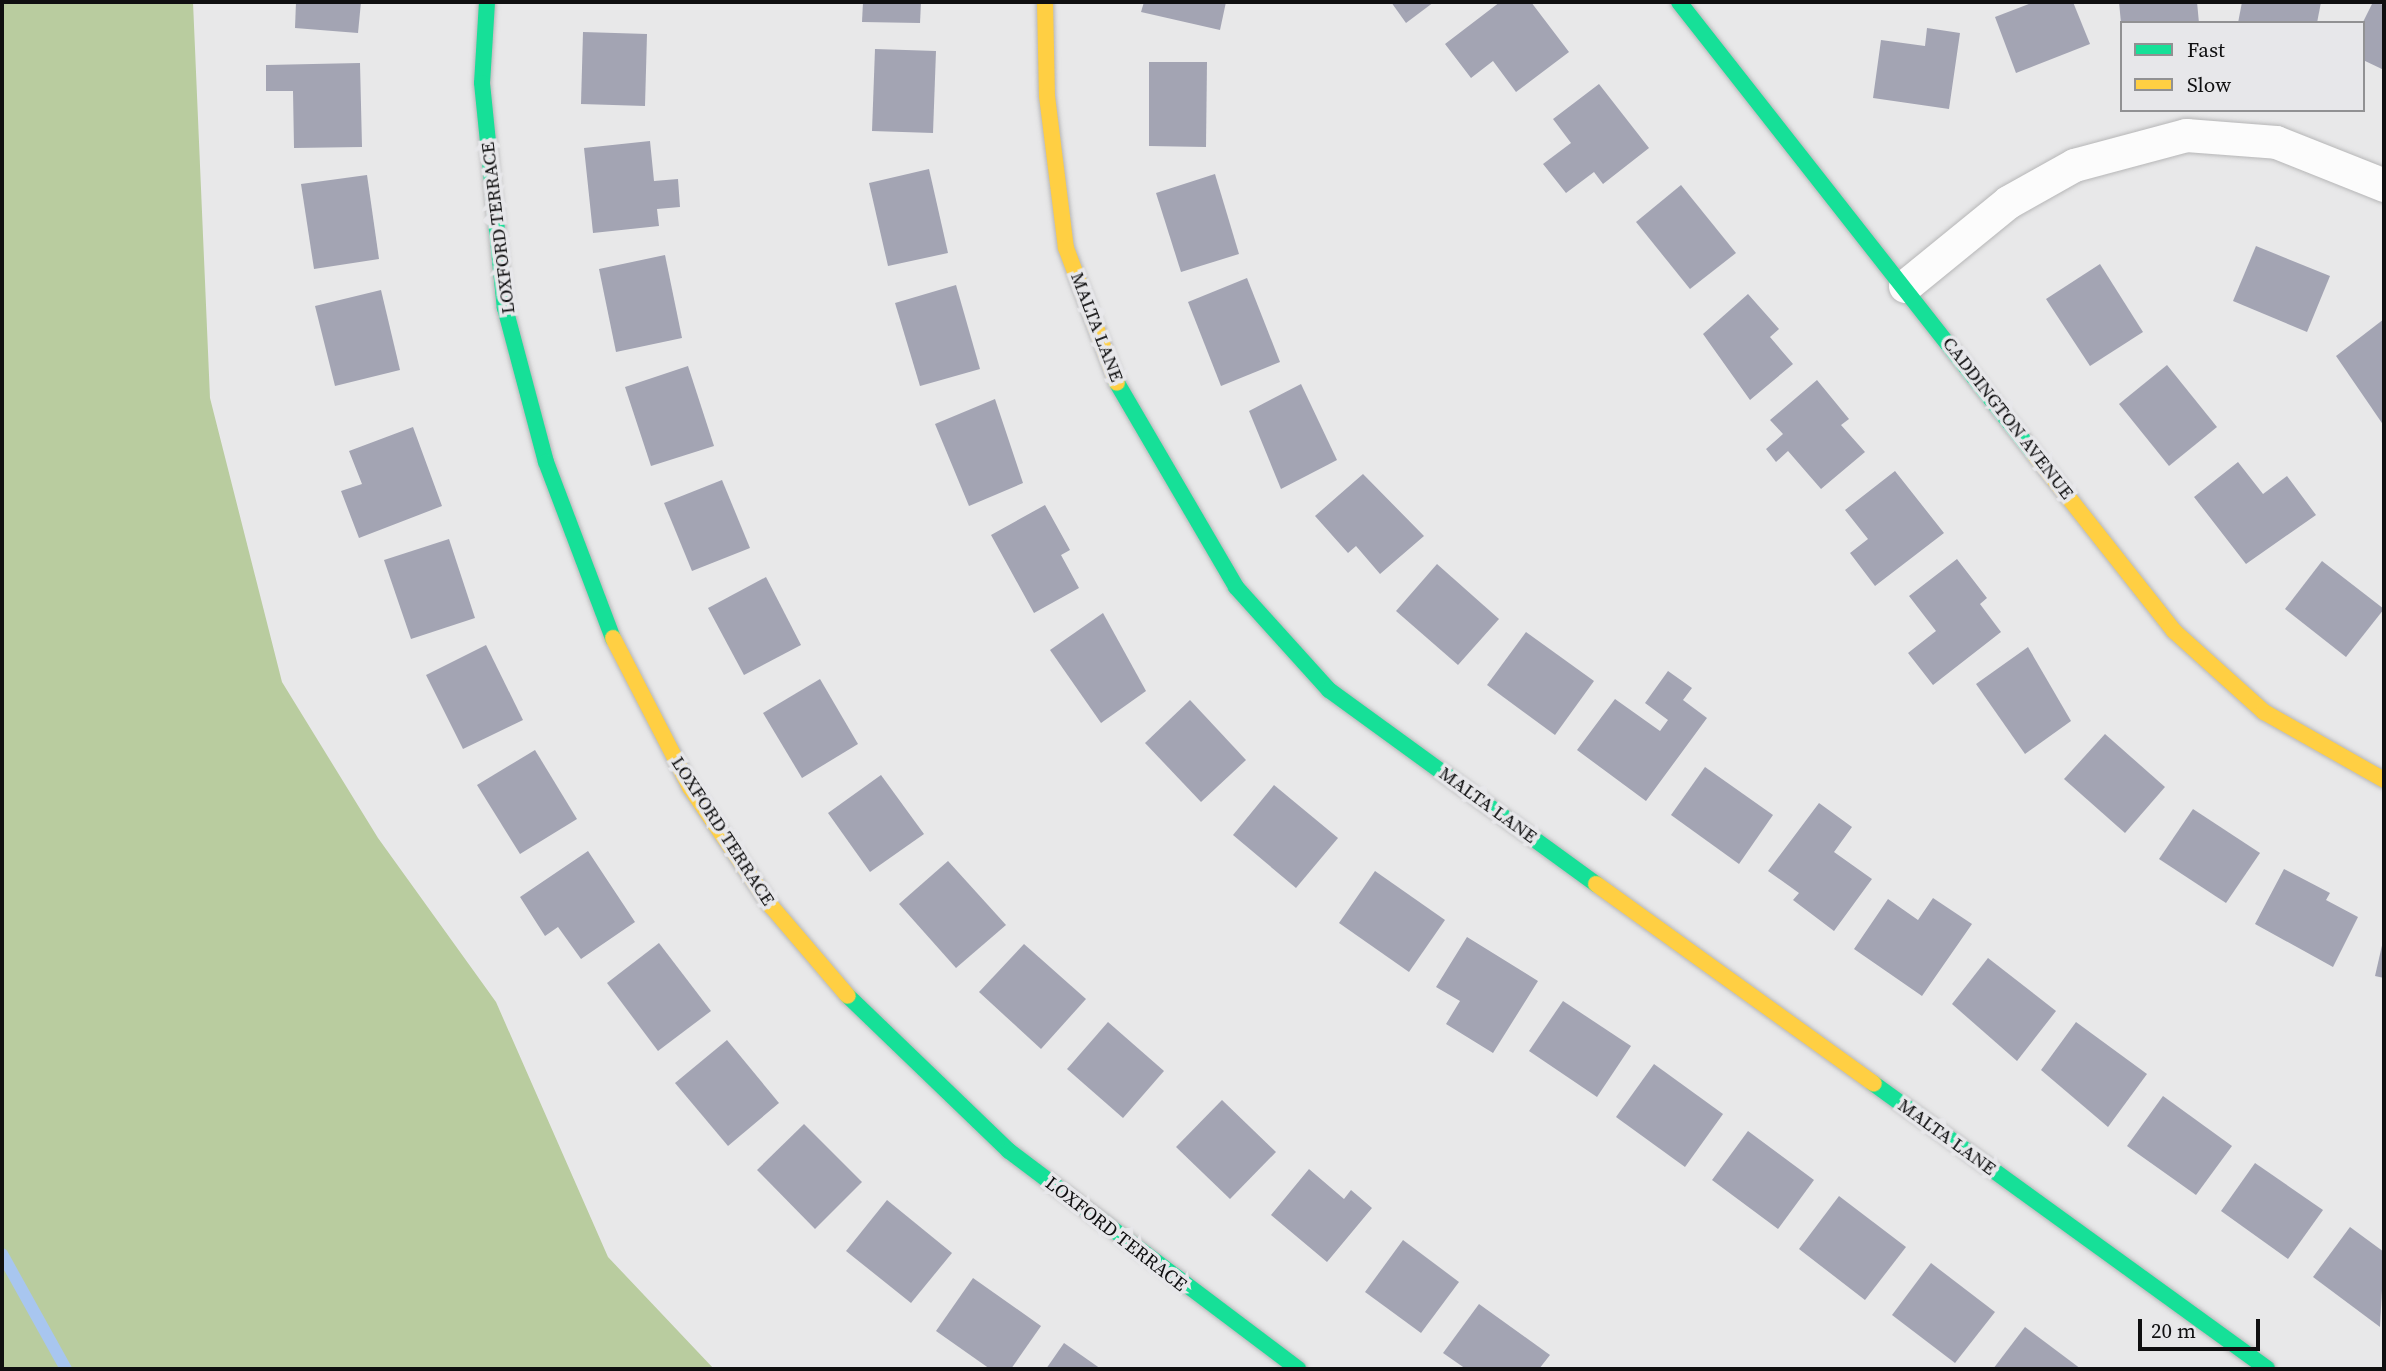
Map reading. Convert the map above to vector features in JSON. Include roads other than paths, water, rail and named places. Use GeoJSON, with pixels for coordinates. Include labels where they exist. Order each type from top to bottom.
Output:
{"type":"FeatureCollection","features":[{"type":"Feature","properties":{"kind":"street","name":"LOXFORD TERRACE"},"geometry":{"type":"LineString","coordinates":[[487,2],[482,83],[505,308],[546,462],[606,625],[690,788],[771,906],[879,1032],[1009,1151],[1298,1369]]}},
{"type":"Feature","properties":{"kind":"street","name":"MALTA LANE"},"geometry":{"type":"LineString","coordinates":[[1045,2],[1047,96],[1066,248],[1113,376],[1236,587],[1329,690],[2267,1369]]}},
{"type":"Feature","properties":{"kind":"street","name":"CADDINGTON AVENUE"},"geometry":{"type":"LineString","coordinates":[[1679,2],[2174,631],[2264,712],[2384,780]]}},
{"type":"Feature","properties":{"kind":"street"},"geometry":{"type":"LineString","coordinates":[[1905,286],[2008,202],[2074,165],[2186,135],[2276,142],[2384,185]]}},
{"type":"Feature","properties":{"kind":"waterway"},"geometry":{"type":"LineString","coordinates":[[2,1254],[66,1369]]}}]}
